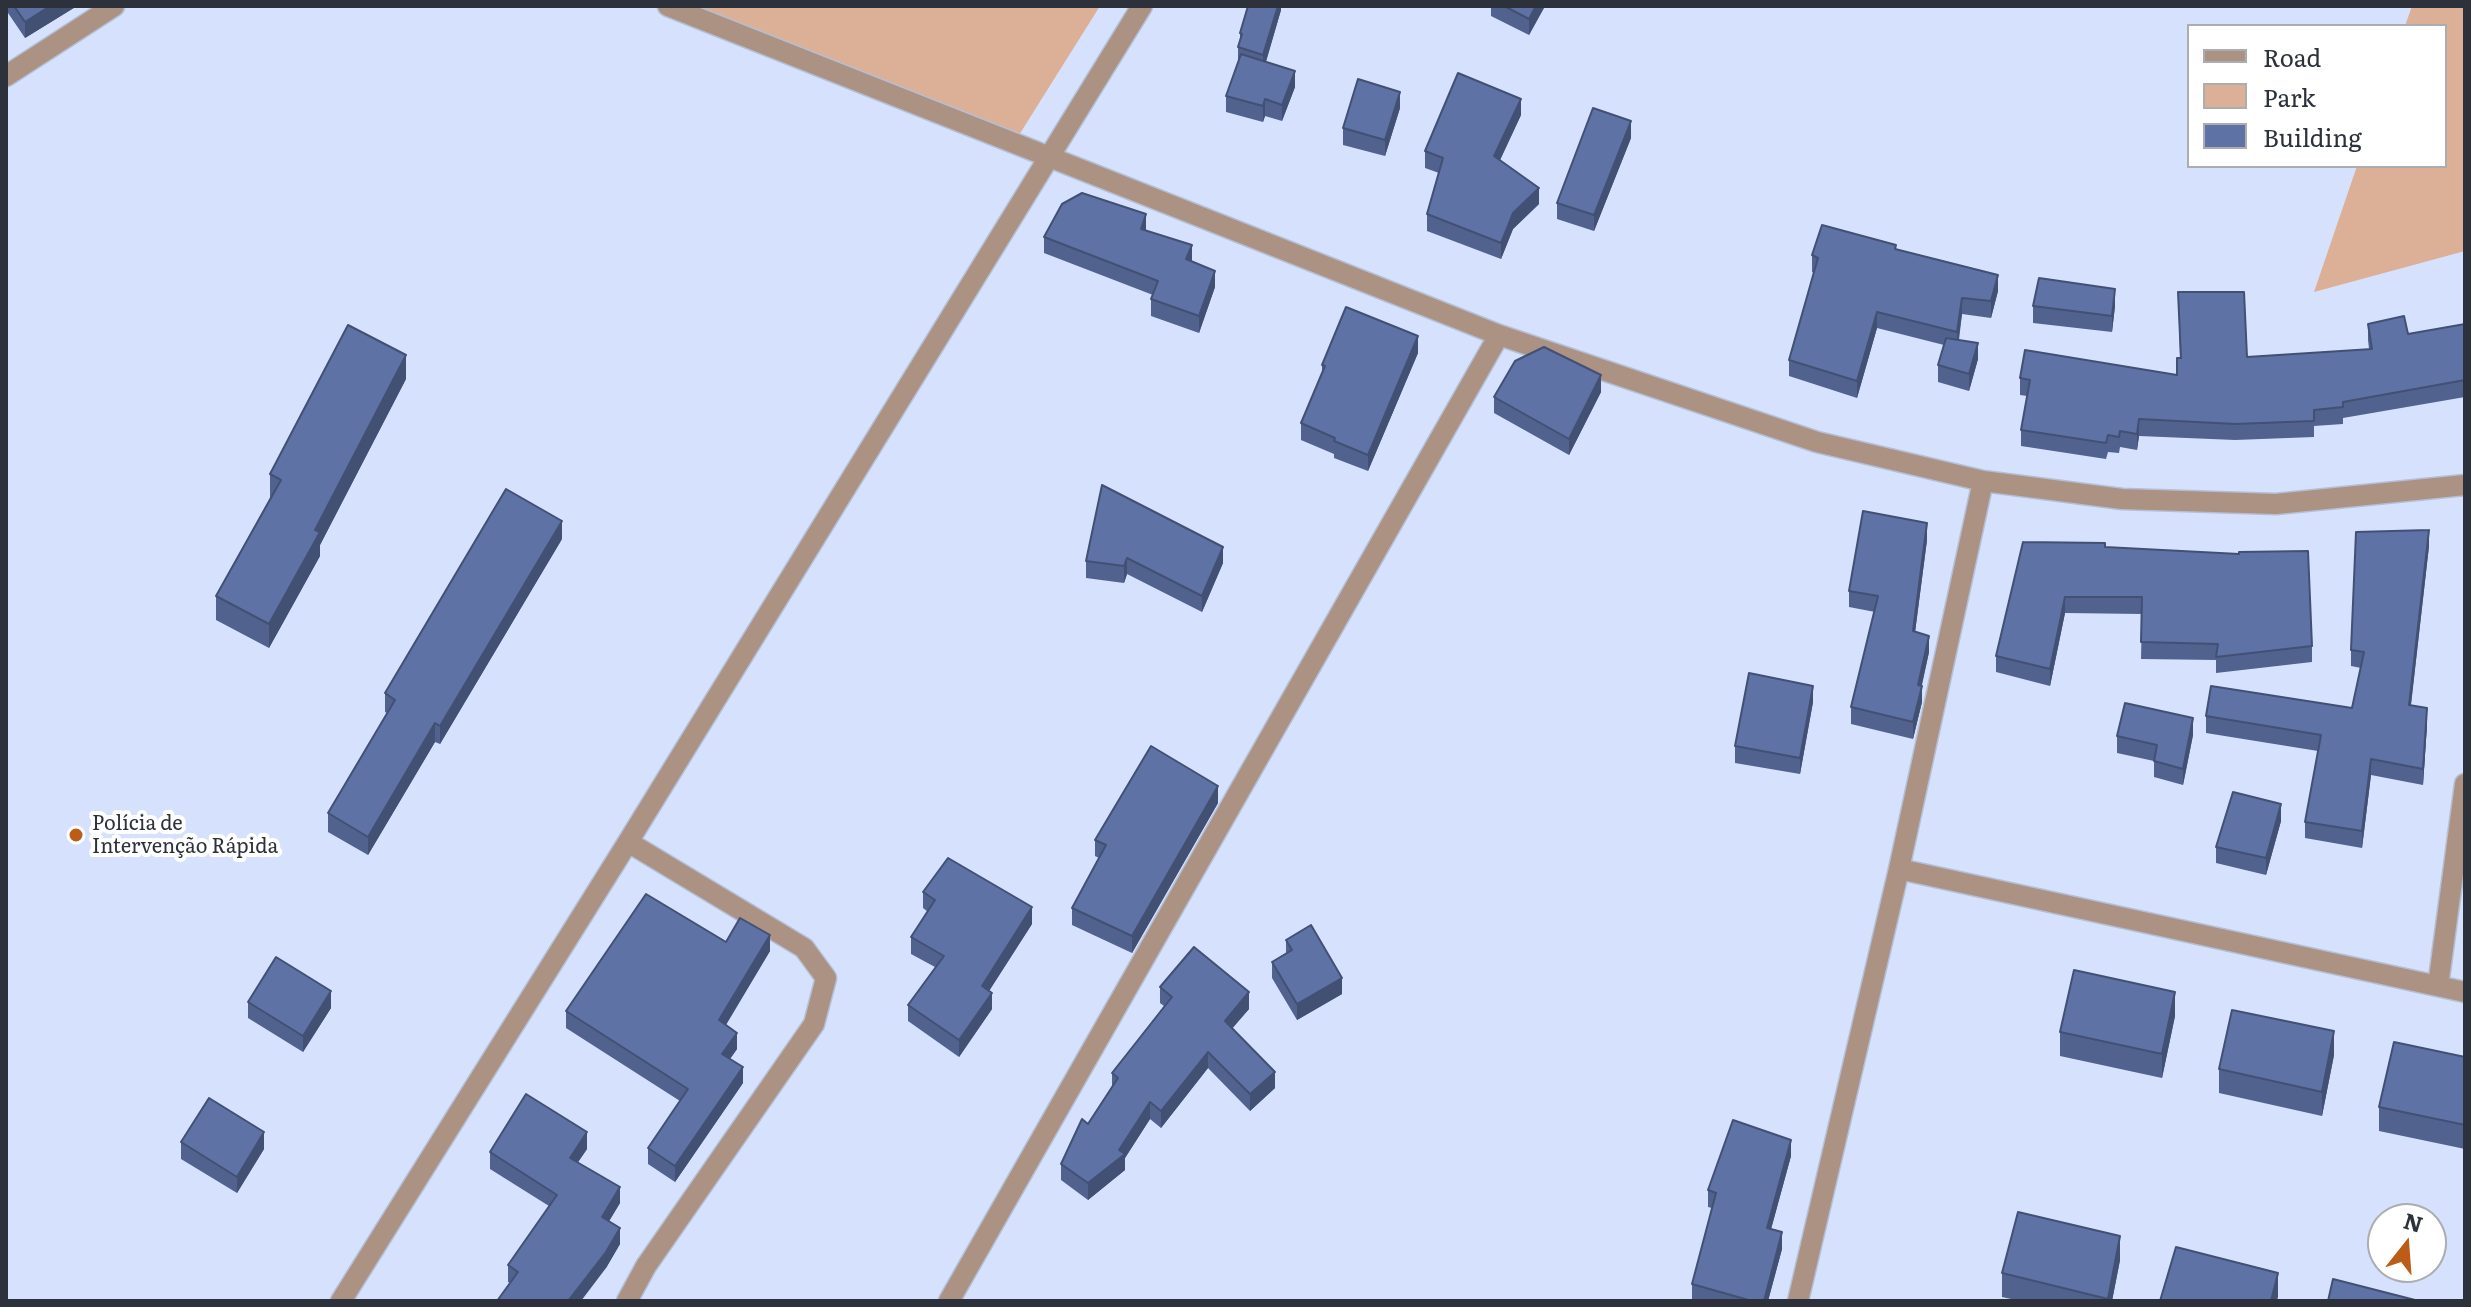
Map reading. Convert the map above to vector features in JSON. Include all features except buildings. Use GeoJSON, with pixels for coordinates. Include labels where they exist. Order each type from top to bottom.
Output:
{"type":"FeatureCollection","features":[{"type":"Feature","properties":{"kind":"street"},"geometry":{"type":"LineString","coordinates":[[6,76],[114,6]]}},
{"type":"Feature","properties":{"kind":"street"},"geometry":{"type":"LineString","coordinates":[[668,6],[1499,335],[1817,442],[1983,481],[2122,499],[2276,504],[2465,485]]}},
{"type":"Feature","properties":{"kind":"street"},"geometry":{"type":"LineString","coordinates":[[341,1301],[628,842],[1142,6]]}},
{"type":"Feature","properties":{"kind":"street"},"geometry":{"type":"LineString","coordinates":[[949,1301],[1499,335]]}},
{"type":"Feature","properties":{"kind":"street"},"geometry":{"type":"LineString","coordinates":[[1798,1301],[1899,869],[1983,481]]}},
{"type":"Feature","properties":{"kind":"street"},"geometry":{"type":"LineString","coordinates":[[2438,986],[2465,784]]}},
{"type":"Feature","properties":{"kind":"street"},"geometry":{"type":"LineString","coordinates":[[627,1301],[646,1266],[814,1024],[826,978],[804,948],[628,842]]}},
{"type":"Feature","properties":{"kind":"street"},"geometry":{"type":"LineString","coordinates":[[1899,869],[2465,992]]}},
{"type":"Feature","properties":{"kind":"green space"},"geometry":{"type":"Polygon","coordinates":[[[668,6],[1100,6],[1014,143],[668,6]]]}},
{"type":"Feature","properties":{"kind":"green space"},"geometry":{"type":"Polygon","coordinates":[[[2412,6],[2465,8],[2465,251],[2314,292],[2356,168],[2447,168],[2447,24],[2406,24],[2412,6]]]}},
{"type":"Feature","properties":{"kind":"place","name":"Polícia de Intervenção Rápida"},"geometry":{"type":"Point","coordinates":[76,835]}}]}
